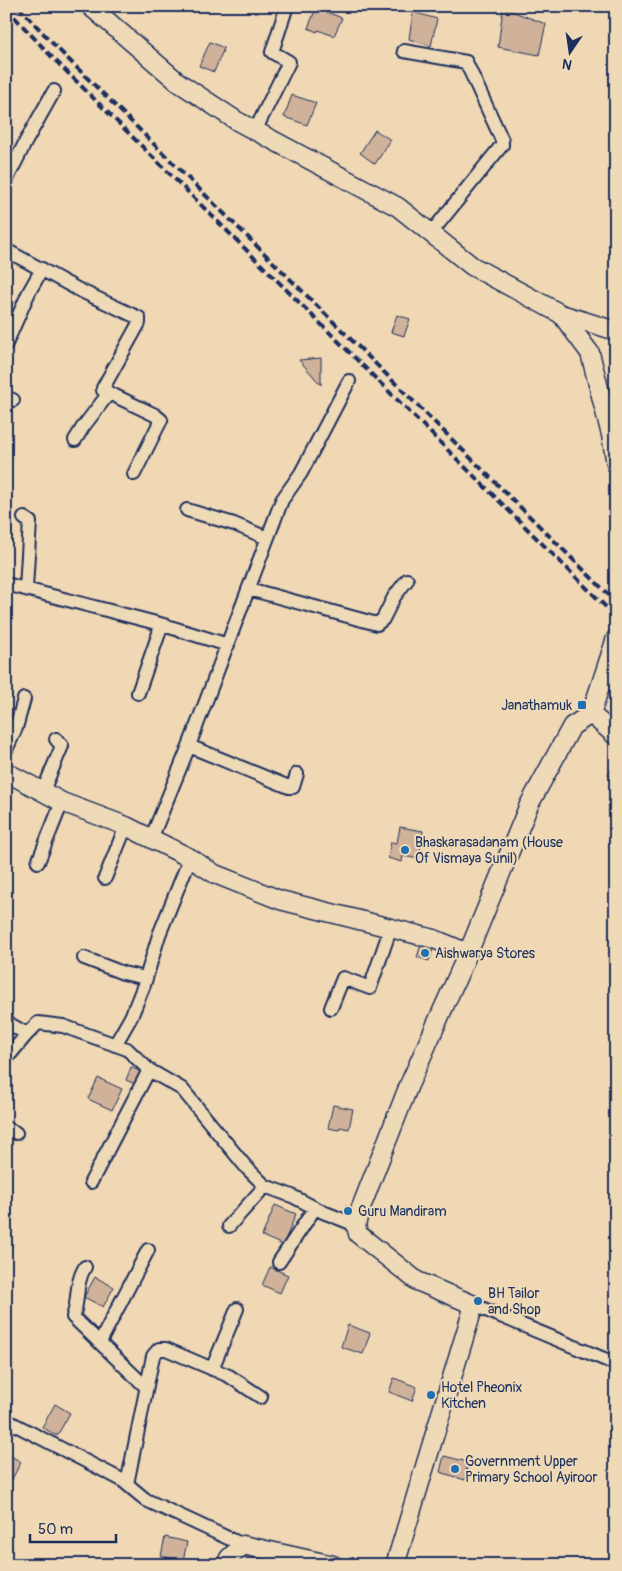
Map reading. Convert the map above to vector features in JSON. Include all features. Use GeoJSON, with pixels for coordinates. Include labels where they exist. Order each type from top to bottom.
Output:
{"type":"FeatureCollection","features":[{"type":"Feature","properties":{"kind":"main road"},"geometry":{"type":"LineString","coordinates":[[90,6],[178,82],[237,121],[398,206],[472,266],[561,314],[615,329]]}},
{"type":"Feature","properties":{"kind":"main road"},"geometry":{"type":"LineString","coordinates":[[561,314],[590,353],[611,435],[616,464]]}},
{"type":"Feature","properties":{"kind":"main road"},"geometry":{"type":"LineString","coordinates":[[395,1565],[474,1305],[416,1282],[358,1234],[356,1225],[360,1210],[409,1085],[468,953],[529,805],[572,726],[590,714],[616,638]]}},
{"type":"Feature","properties":{"kind":"main road"},"geometry":{"type":"LineString","coordinates":[[590,714],[616,736]]}},
{"type":"Feature","properties":{"kind":"main road"},"geometry":{"type":"LineString","coordinates":[[6,772],[62,802],[126,826],[190,858],[215,874],[280,900],[434,939],[468,953]]}},
{"type":"Feature","properties":{"kind":"main road"},"geometry":{"type":"LineString","coordinates":[[226,1565],[229,1558],[243,1545],[334,1565]]}},
{"type":"Feature","properties":{"kind":"street"},"geometry":{"type":"LineString","coordinates":[[255,131],[288,62],[272,52],[288,6]]}},
{"type":"Feature","properties":{"kind":"street"},"geometry":{"type":"LineString","coordinates":[[404,51],[466,62],[502,140],[502,145],[431,234]]}},
{"type":"Feature","properties":{"kind":"street"},"geometry":{"type":"LineString","coordinates":[[6,181],[54,91]]}},
{"type":"Feature","properties":{"kind":"street"},"geometry":{"type":"LineString","coordinates":[[6,250],[79,290],[139,318],[139,323],[103,388],[103,390],[155,414],[161,420],[134,474]]}},
{"type":"Feature","properties":{"kind":"street"},"geometry":{"type":"LineString","coordinates":[[6,344],[29,292],[42,269]]}},
{"type":"Feature","properties":{"kind":"street"},"geometry":{"type":"LineString","coordinates":[[151,839],[228,646],[282,500],[302,473],[350,381]]}},
{"type":"Feature","properties":{"kind":"street"},"geometry":{"type":"LineString","coordinates":[[76,440],[83,427],[109,393]]}},
{"type":"Feature","properties":{"kind":"street"},"geometry":{"type":"LineString","coordinates":[[187,510],[234,524],[267,538]]}},
{"type":"Feature","properties":{"kind":"street"},"geometry":{"type":"LineString","coordinates":[[24,518],[30,522],[26,588]]}},
{"type":"Feature","properties":{"kind":"street"},"geometry":{"type":"LineString","coordinates":[[249,589],[377,624],[383,619],[394,597],[407,580]]}},
{"type":"Feature","properties":{"kind":"street"},"geometry":{"type":"LineString","coordinates":[[6,584],[160,624],[228,646]]}},
{"type":"Feature","properties":{"kind":"street"},"geometry":{"type":"LineString","coordinates":[[138,693],[159,633],[160,624]]}},
{"type":"Feature","properties":{"kind":"street"},"geometry":{"type":"LineString","coordinates":[[6,750],[16,728],[24,699]]}},
{"type":"Feature","properties":{"kind":"street"},"geometry":{"type":"LineString","coordinates":[[43,791],[62,746],[56,739]]}},
{"type":"Feature","properties":{"kind":"street"},"geometry":{"type":"LineString","coordinates":[[189,746],[288,788],[293,787],[298,774]]}},
{"type":"Feature","properties":{"kind":"street"},"geometry":{"type":"LineString","coordinates":[[38,862],[62,802]]}},
{"type":"Feature","properties":{"kind":"street"},"geometry":{"type":"LineString","coordinates":[[105,878],[126,826]]}},
{"type":"Feature","properties":{"kind":"street"},"geometry":{"type":"LineString","coordinates":[[115,1045],[131,1017],[146,978],[159,935],[190,858]]}},
{"type":"Feature","properties":{"kind":"street"},"geometry":{"type":"LineString","coordinates":[[331,1008],[343,978],[370,988],[391,927]]}},
{"type":"Feature","properties":{"kind":"street"},"geometry":{"type":"LineString","coordinates":[[84,958],[116,971],[146,978]]}},
{"type":"Feature","properties":{"kind":"street"},"geometry":{"type":"LineString","coordinates":[[6,1022],[27,1034]]}},
{"type":"Feature","properties":{"kind":"street"},"geometry":{"type":"LineString","coordinates":[[6,1059],[38,1023],[63,1026],[127,1049],[150,1070],[182,1089],[246,1167],[265,1186],[356,1225]]}},
{"type":"Feature","properties":{"kind":"street"},"geometry":{"type":"LineString","coordinates":[[91,1182],[150,1070]]}},
{"type":"Feature","properties":{"kind":"street"},"geometry":{"type":"LineString","coordinates":[[229,1226],[265,1186]]}},
{"type":"Feature","properties":{"kind":"street"},"geometry":{"type":"LineString","coordinates":[[279,1262],[315,1208]]}},
{"type":"Feature","properties":{"kind":"street"},"geometry":{"type":"LineString","coordinates":[[100,1342],[148,1250]]}},
{"type":"Feature","properties":{"kind":"street"},"geometry":{"type":"LineString","coordinates":[[85,1268],[78,1283],[77,1302],[73,1317],[146,1387]]}},
{"type":"Feature","properties":{"kind":"street"},"geometry":{"type":"LineString","coordinates":[[474,1305],[616,1364]]}},
{"type":"Feature","properties":{"kind":"street"},"geometry":{"type":"LineString","coordinates":[[212,1369],[237,1309]]}},
{"type":"Feature","properties":{"kind":"street"},"geometry":{"type":"LineString","coordinates":[[126,1484],[153,1356],[159,1349],[166,1349],[228,1376],[261,1397]]}},
{"type":"Feature","properties":{"kind":"street"},"geometry":{"type":"LineString","coordinates":[[6,1420],[122,1480],[146,1500],[243,1545]]}},
{"type":"Feature","properties":{"kind":"building"},"geometry":{"type":"Polygon","coordinates":[[[316,8],[342,18],[334,36],[308,28],[316,8]]]}},
{"type":"Feature","properties":{"kind":"building"},"geometry":{"type":"Polygon","coordinates":[[[503,8],[546,24],[539,55],[498,47],[503,8]]]}},
{"type":"Feature","properties":{"kind":"building"},"geometry":{"type":"Polygon","coordinates":[[[413,12],[437,19],[431,46],[409,39],[413,12]]]}},
{"type":"Feature","properties":{"kind":"building"},"geometry":{"type":"Polygon","coordinates":[[[210,42],[224,48],[214,72],[199,66],[210,42]]]}},
{"type":"Feature","properties":{"kind":"building"},"geometry":{"type":"Polygon","coordinates":[[[292,95],[316,103],[307,125],[284,117],[292,95]]]}},
{"type":"Feature","properties":{"kind":"building"},"geometry":{"type":"Polygon","coordinates":[[[375,130],[391,140],[375,164],[360,153],[375,130]]]}},
{"type":"Feature","properties":{"kind":"building"},"geometry":{"type":"Polygon","coordinates":[[[397,315],[410,319],[404,336],[391,332],[397,315]]]}},
{"type":"Feature","properties":{"kind":"building"},"geometry":{"type":"Polygon","coordinates":[[[321,358],[321,385],[299,360],[321,358]]]}},
{"type":"Feature","properties":{"kind":"building"},"geometry":{"type":"Polygon","coordinates":[[[616,762],[616,779],[608,775],[616,762]]]}},
{"type":"Feature","properties":{"kind":"building","name":"Bhaskarasadanam (House Of Vismaya Sunil)"},"geometry":{"type":"Polygon","coordinates":[[[400,827],[423,831],[419,859],[403,856],[402,862],[388,858],[391,842],[397,843],[400,827]]]}},
{"type":"Feature","properties":{"kind":"building","name":"Aishwarya Stores"},"geometry":{"type":"Polygon","coordinates":[[[421,945],[433,949],[429,961],[417,957],[421,945]]]}},
{"type":"Feature","properties":{"kind":"building"},"geometry":{"type":"Polygon","coordinates":[[[131,1067],[141,1072],[135,1084],[126,1080],[131,1067]]]}},
{"type":"Feature","properties":{"kind":"building"},"geometry":{"type":"Polygon","coordinates":[[[98,1078],[122,1089],[112,1110],[88,1099],[98,1078]]]}},
{"type":"Feature","properties":{"kind":"building"},"geometry":{"type":"Polygon","coordinates":[[[333,1105],[353,1109],[349,1129],[340,1127],[339,1130],[328,1128],[333,1105]]]}},
{"type":"Feature","properties":{"kind":"building"},"geometry":{"type":"Polygon","coordinates":[[[275,1205],[296,1214],[283,1245],[262,1236],[275,1205]]]}},
{"type":"Feature","properties":{"kind":"building","name":"Guru Mandiram"},"geometry":{"type":"Polygon","coordinates":[[[346,1206],[354,1208],[351,1217],[343,1214],[346,1206]]]}},
{"type":"Feature","properties":{"kind":"building"},"geometry":{"type":"Polygon","coordinates":[[[270,1267],[288,1275],[280,1293],[262,1285],[270,1267]]]}},
{"type":"Feature","properties":{"kind":"building"},"geometry":{"type":"Polygon","coordinates":[[[95,1277],[114,1287],[103,1307],[84,1297],[95,1277]]]}},
{"type":"Feature","properties":{"kind":"building"},"geometry":{"type":"Polygon","coordinates":[[[348,1325],[370,1333],[363,1354],[341,1347],[348,1325]]]}},
{"type":"Feature","properties":{"kind":"building"},"geometry":{"type":"Polygon","coordinates":[[[394,1378],[417,1387],[412,1401],[389,1392],[394,1378]]]}},
{"type":"Feature","properties":{"kind":"building"},"geometry":{"type":"Polygon","coordinates":[[[55,1404],[70,1413],[57,1436],[42,1427],[55,1404]]]}},
{"type":"Feature","properties":{"kind":"building"},"geometry":{"type":"Polygon","coordinates":[[[6,1453],[21,1462],[11,1481],[6,1478],[6,1453]]]}},
{"type":"Feature","properties":{"kind":"building"},"geometry":{"type":"Polygon","coordinates":[[[444,1456],[468,1462],[465,1480],[440,1472],[444,1456]]]}},
{"type":"Feature","properties":{"kind":"building"},"geometry":{"type":"Polygon","coordinates":[[[165,1537],[187,1542],[183,1561],[161,1556],[165,1537]]]}},
{"type":"Feature","properties":{"kind":"railway"},"geometry":{"type":"LineString","coordinates":[[18,6],[57,48],[616,602]]}},
{"type":"Feature","properties":{"kind":"railway"},"geometry":{"type":"LineString","coordinates":[[6,8],[51,56],[616,617]]}},
{"type":"Feature","properties":{"kind":"place","name":"Janathamuk"},"geometry":{"type":"Point","coordinates":[582,705]}},
{"type":"Feature","properties":{"kind":"place","name":"Bhaskarasadanam (House Of Vismaya Sunil)"},"geometry":{"type":"Point","coordinates":[405,850]}},
{"type":"Feature","properties":{"kind":"place","name":"Aishwarya Stores"},"geometry":{"type":"Point","coordinates":[425,953]}},
{"type":"Feature","properties":{"kind":"place","name":"Guru Mandiram"},"geometry":{"type":"Point","coordinates":[348,1211]}},
{"type":"Feature","properties":{"kind":"place","name":"BH Tailor and Shop"},"geometry":{"type":"Point","coordinates":[478,1301]}},
{"type":"Feature","properties":{"kind":"place","name":"Hotel Pheonix Kitchen"},"geometry":{"type":"Point","coordinates":[431,1395]}},
{"type":"Feature","properties":{"kind":"place","name":"Government Upper Primary School Ayiroor"},"geometry":{"type":"Point","coordinates":[455,1469]}}]}
